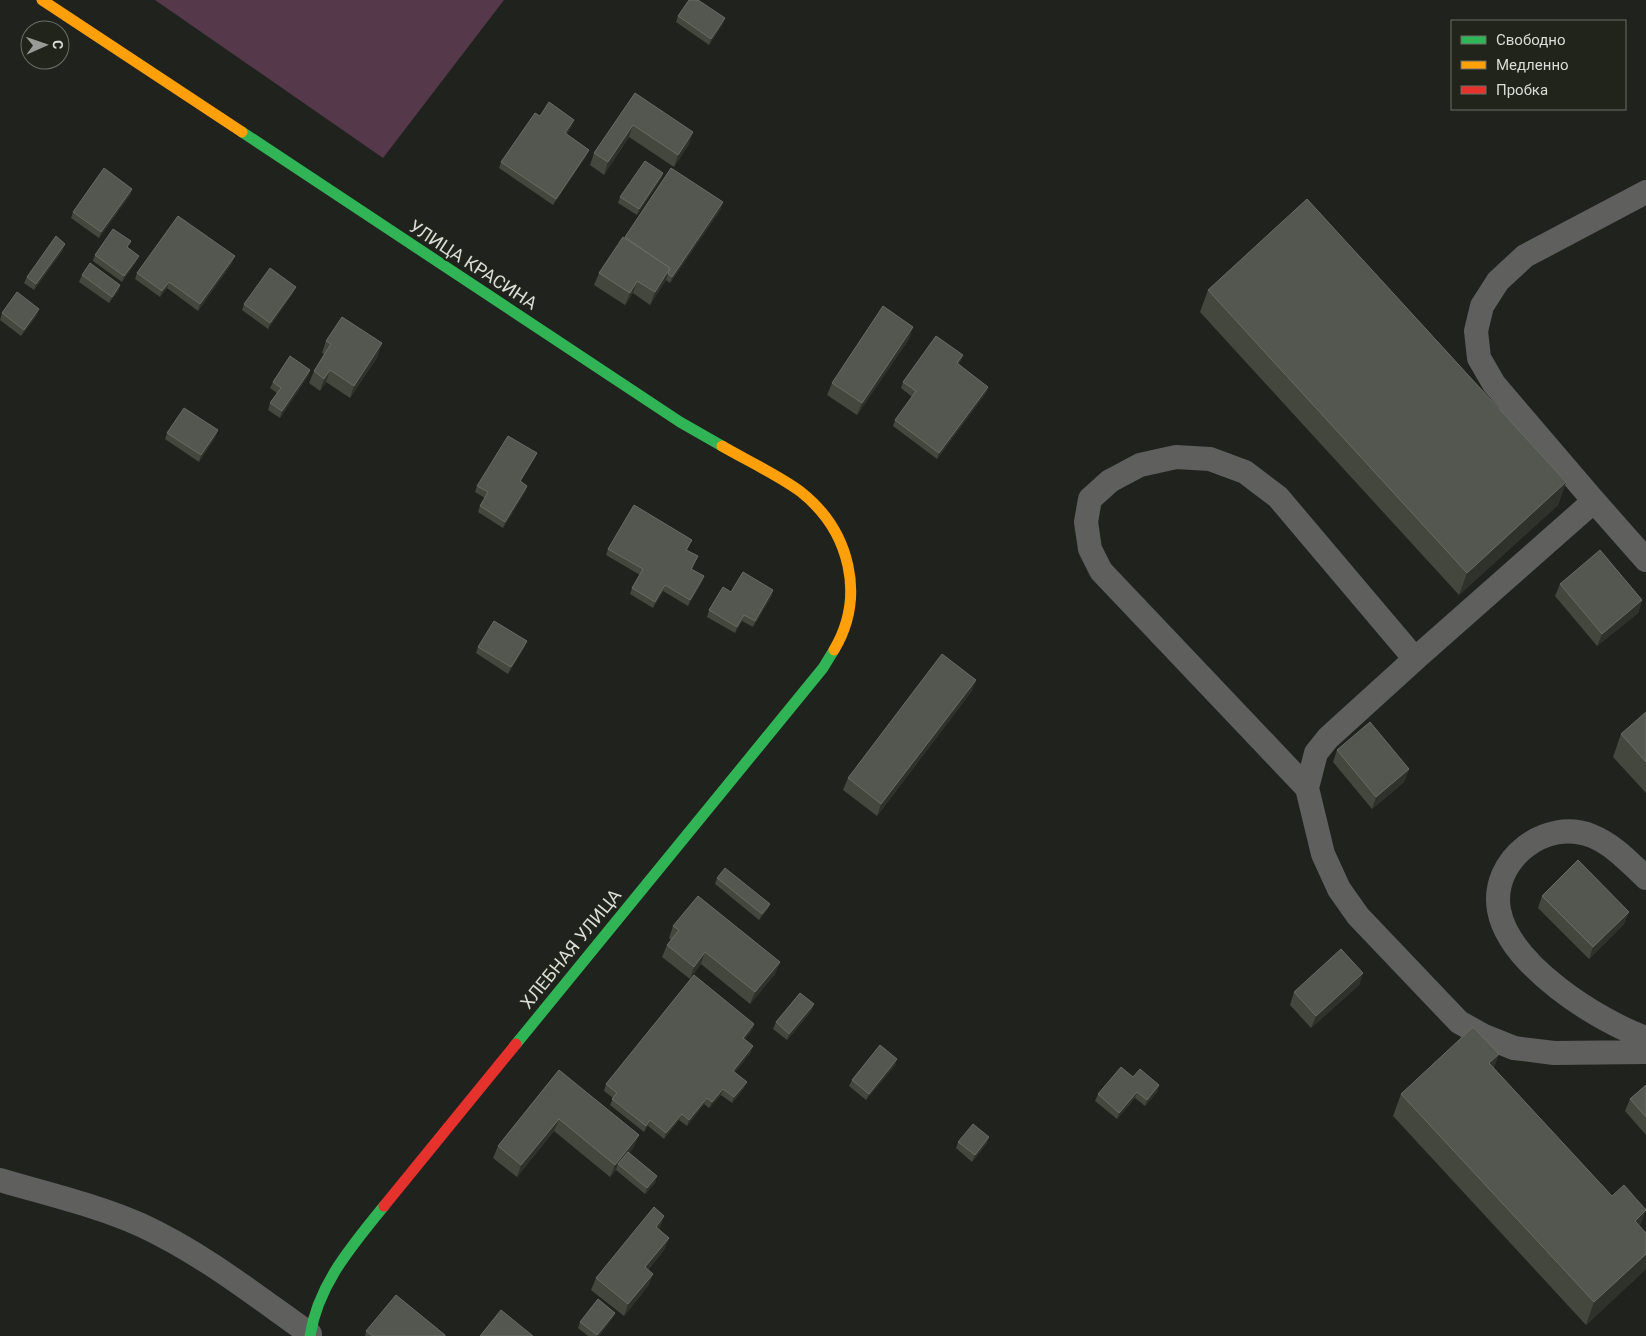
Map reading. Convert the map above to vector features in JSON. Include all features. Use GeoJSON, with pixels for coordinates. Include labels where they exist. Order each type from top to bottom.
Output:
{"type":"FeatureCollection","features":[{"type":"Feature","properties":{"kind":"street","name":"УЛИЦА КРАСИНА"},"geometry":{"type":"LineString","coordinates":[[42,0],[680,422],[801,492],[814,504],[831,525],[844,552],[851,582]]}},
{"type":"Feature","properties":{"kind":"street","name":"ХЛЕБНАЯ УЛИЦА"},"geometry":{"type":"LineString","coordinates":[[310,1335],[316,1308],[329,1277],[349,1249],[823,668],[841,639],[851,609],[851,582]]}},
{"type":"Feature","properties":{"kind":"lane"},"geometry":{"type":"LineString","coordinates":[[1646,192],[1524,256],[1498,281],[1482,306],[1476,331],[1479,358],[1494,384],[1646,560]]}},
{"type":"Feature","properties":{"kind":"lane"},"geometry":{"type":"LineString","coordinates":[[1307,788],[1101,572],[1090,549],[1086,522],[1090,499],[1110,481],[1140,465],[1176,457],[1210,459],[1245,472],[1278,497],[1415,658]]}},
{"type":"Feature","properties":{"kind":"lane"},"geometry":{"type":"LineString","coordinates":[[1594,501],[1415,658],[1328,738],[1316,753],[1307,788],[1323,854],[1339,889],[1358,916],[1460,1022],[1484,1036],[1514,1048],[1554,1053],[1646,1052]]}},
{"type":"Feature","properties":{"kind":"lane"},"geometry":{"type":"LineString","coordinates":[[1646,878],[1611,846],[1598,839],[1575,832],[1556,831],[1534,840],[1518,853],[1504,872],[1499,888],[1499,911],[1508,933],[1523,954],[1552,983],[1601,1018],[1646,1038]]}},
{"type":"Feature","properties":{"kind":"lane"},"geometry":{"type":"LineString","coordinates":[[0,1180],[94,1206],[142,1225],[193,1253],[310,1335]]}},
{"type":"Feature","properties":{"kind":"shaded area"},"geometry":{"type":"Polygon","coordinates":[[[155,0],[504,0],[383,158],[155,0]]]}},
{"type":"Feature","properties":{"kind":"building"},"geometry":{"type":"Polygon","coordinates":[[[689,0],[698,0],[725,18],[711,39],[678,16],[689,0]]]}},
{"type":"Feature","properties":{"kind":"building"},"geometry":{"type":"Polygon","coordinates":[[[635,93],[693,132],[678,155],[633,125],[608,162],[594,153],[635,93]]]}},
{"type":"Feature","properties":{"kind":"building"},"geometry":{"type":"Polygon","coordinates":[[[549,102],[574,120],[565,133],[589,150],[556,199],[501,162],[535,113],[540,116],[549,102]]]}},
{"type":"Feature","properties":{"kind":"building"},"geometry":{"type":"Polygon","coordinates":[[[645,161],[663,173],[639,209],[620,197],[645,161]]]}},
{"type":"Feature","properties":{"kind":"building"},"geometry":{"type":"Polygon","coordinates":[[[104,168],[132,189],[101,232],[73,212],[104,168]]]}},
{"type":"Feature","properties":{"kind":"building"},"geometry":{"type":"Polygon","coordinates":[[[671,168],[723,202],[672,277],[668,274],[670,268],[625,237],[671,168]]]}},
{"type":"Feature","properties":{"kind":"building"},"geometry":{"type":"Polygon","coordinates":[[[1307,199],[1566,482],[1467,573],[1208,290],[1307,199]]]}},
{"type":"Feature","properties":{"kind":"building"},"geometry":{"type":"Polygon","coordinates":[[[178,216],[235,256],[200,304],[169,282],[162,291],[137,273],[178,216]]]}},
{"type":"Feature","properties":{"kind":"building"},"geometry":{"type":"Polygon","coordinates":[[[113,229],[131,241],[127,247],[139,256],[124,276],[95,255],[113,229]]]}},
{"type":"Feature","properties":{"kind":"building"},"geometry":{"type":"Polygon","coordinates":[[[56,236],[65,244],[36,284],[27,277],[56,236]]]}},
{"type":"Feature","properties":{"kind":"building"},"geometry":{"type":"Polygon","coordinates":[[[623,237],[670,268],[655,292],[637,281],[630,293],[599,273],[623,237]]]}},
{"type":"Feature","properties":{"kind":"building"},"geometry":{"type":"Polygon","coordinates":[[[90,263],[120,285],[112,297],[82,275],[90,263]]]}},
{"type":"Feature","properties":{"kind":"building"},"geometry":{"type":"Polygon","coordinates":[[[270,268],[296,287],[270,323],[244,304],[270,268]]]}},
{"type":"Feature","properties":{"kind":"building"},"geometry":{"type":"Polygon","coordinates":[[[17,292],[39,309],[24,330],[2,313],[17,292]]]}},
{"type":"Feature","properties":{"kind":"building"},"geometry":{"type":"Polygon","coordinates":[[[883,306],[913,327],[862,403],[832,383],[883,306]]]}},
{"type":"Feature","properties":{"kind":"building"},"geometry":{"type":"Polygon","coordinates":[[[342,317],[382,343],[354,386],[330,370],[324,379],[314,371],[331,344],[326,341],[342,317]]]}},
{"type":"Feature","properties":{"kind":"building"},"geometry":{"type":"Polygon","coordinates":[[[936,336],[963,355],[957,363],[988,387],[939,453],[895,420],[916,391],[903,382],[936,336]]]}},
{"type":"Feature","properties":{"kind":"building"},"geometry":{"type":"Polygon","coordinates":[[[290,356],[310,370],[282,411],[270,403],[281,388],[273,382],[290,356]]]}},
{"type":"Feature","properties":{"kind":"building"},"geometry":{"type":"Polygon","coordinates":[[[184,408],[218,430],[201,455],[167,433],[184,408]]]}},
{"type":"Feature","properties":{"kind":"building"},"geometry":{"type":"Polygon","coordinates":[[[508,436],[537,453],[520,481],[527,486],[505,522],[480,506],[488,492],[477,486],[508,436]]]}},
{"type":"Feature","properties":{"kind":"building"},"geometry":{"type":"Polygon","coordinates":[[[634,505],[692,540],[686,550],[698,556],[691,569],[704,576],[690,600],[665,585],[655,602],[632,588],[643,569],[608,549],[634,505]]]}},
{"type":"Feature","properties":{"kind":"building"},"geometry":{"type":"Polygon","coordinates":[[[1600,550],[1642,600],[1602,634],[1560,584],[1600,550]]]}},
{"type":"Feature","properties":{"kind":"building"},"geometry":{"type":"Polygon","coordinates":[[[743,572],[773,590],[755,621],[744,615],[737,627],[709,610],[723,587],[731,592],[743,572]]]}},
{"type":"Feature","properties":{"kind":"building"},"geometry":{"type":"Polygon","coordinates":[[[494,621],[527,641],[511,667],[478,647],[494,621]]]}},
{"type":"Feature","properties":{"kind":"building"},"geometry":{"type":"Polygon","coordinates":[[[942,654],[976,680],[881,804],[848,778],[942,654]]]}},
{"type":"Feature","properties":{"kind":"building"},"geometry":{"type":"Polygon","coordinates":[[[1646,712],[1646,762],[1621,734],[1646,712]]]}},
{"type":"Feature","properties":{"kind":"building"},"geometry":{"type":"Polygon","coordinates":[[[1370,722],[1409,769],[1376,797],[1337,750],[1370,722]]]}},
{"type":"Feature","properties":{"kind":"building"},"geometry":{"type":"Polygon","coordinates":[[[1578,860],[1629,912],[1593,947],[1542,896],[1578,860]]]}},
{"type":"Feature","properties":{"kind":"building"},"geometry":{"type":"Polygon","coordinates":[[[725,868],[770,904],[762,914],[717,878],[725,868]]]}},
{"type":"Feature","properties":{"kind":"building"},"geometry":{"type":"Polygon","coordinates":[[[698,896],[780,962],[755,992],[705,952],[694,967],[667,945],[679,930],[673,926],[698,896]]]}},
{"type":"Feature","properties":{"kind":"building"},"geometry":{"type":"Polygon","coordinates":[[[1341,949],[1363,973],[1316,1016],[1294,992],[1341,949]]]}},
{"type":"Feature","properties":{"kind":"building"},"geometry":{"type":"Polygon","coordinates":[[[694,975],[754,1024],[743,1038],[753,1046],[733,1071],[747,1082],[734,1097],[723,1089],[712,1102],[707,1098],[689,1120],[682,1114],[666,1133],[650,1120],[646,1126],[612,1099],[617,1093],[606,1084],[694,975]]]}},
{"type":"Feature","properties":{"kind":"building"},"geometry":{"type":"Polygon","coordinates":[[[800,993],[814,1004],[789,1034],[776,1022],[800,993]]]}},
{"type":"Feature","properties":{"kind":"building"},"geometry":{"type":"Polygon","coordinates":[[[1473,1027],[1499,1054],[1489,1063],[1612,1196],[1624,1185],[1646,1210],[1635,1221],[1646,1233],[1646,1254],[1594,1302],[1401,1094],[1473,1027]]]}},
{"type":"Feature","properties":{"kind":"building"},"geometry":{"type":"Polygon","coordinates":[[[880,1045],[897,1059],[869,1094],[852,1080],[880,1045]]]}},
{"type":"Feature","properties":{"kind":"building"},"geometry":{"type":"Polygon","coordinates":[[[1121,1067],[1133,1077],[1140,1069],[1159,1085],[1147,1100],[1137,1092],[1119,1113],[1098,1094],[1121,1067]]]}},
{"type":"Feature","properties":{"kind":"building"},"geometry":{"type":"Polygon","coordinates":[[[559,1070],[639,1135],[615,1165],[559,1119],[521,1165],[498,1146],[559,1070]]]}},
{"type":"Feature","properties":{"kind":"building"},"geometry":{"type":"Polygon","coordinates":[[[1646,1085],[1646,1117],[1630,1099],[1646,1085]]]}},
{"type":"Feature","properties":{"kind":"building"},"geometry":{"type":"Polygon","coordinates":[[[973,1124],[989,1137],[975,1155],[958,1142],[973,1124]]]}},
{"type":"Feature","properties":{"kind":"building"},"geometry":{"type":"Polygon","coordinates":[[[628,1152],[657,1176],[647,1188],[618,1164],[628,1152]]]}},
{"type":"Feature","properties":{"kind":"building"},"geometry":{"type":"Polygon","coordinates":[[[654,1207],[664,1216],[656,1227],[669,1238],[645,1267],[653,1274],[628,1304],[596,1278],[654,1207]]]}},
{"type":"Feature","properties":{"kind":"building"},"geometry":{"type":"Polygon","coordinates":[[[396,1295],[445,1336],[373,1336],[366,1331],[396,1295]]]}},
{"type":"Feature","properties":{"kind":"building"},"geometry":{"type":"Polygon","coordinates":[[[598,1299],[615,1313],[597,1335],[580,1322],[598,1299]]]}},
{"type":"Feature","properties":{"kind":"building"},"geometry":{"type":"Polygon","coordinates":[[[501,1310],[533,1336],[480,1336],[501,1310]]]}},
{"type":"Feature","properties":{"kind":"traffic: fast"},"geometry":{"type":"LineString","coordinates":[[242,132],[680,422],[722,446]]}},
{"type":"Feature","properties":{"kind":"traffic: fast"},"geometry":{"type":"LineString","coordinates":[[516,1044],[823,668],[834,650]]}},
{"type":"Feature","properties":{"kind":"traffic: fast"},"geometry":{"type":"LineString","coordinates":[[310,1336],[320,1299],[328,1283],[338,1266],[384,1206]]}},
{"type":"Feature","properties":{"kind":"traffic: slow"},"geometry":{"type":"LineString","coordinates":[[42,0],[242,132]]}},
{"type":"Feature","properties":{"kind":"traffic: slow"},"geometry":{"type":"LineString","coordinates":[[722,446],[793,486],[818,508],[831,526],[841,545],[848,565],[851,587],[844,629],[834,650]]}},
{"type":"Feature","properties":{"kind":"traffic: jam"},"geometry":{"type":"LineString","coordinates":[[384,1206],[516,1044]]}}]}
